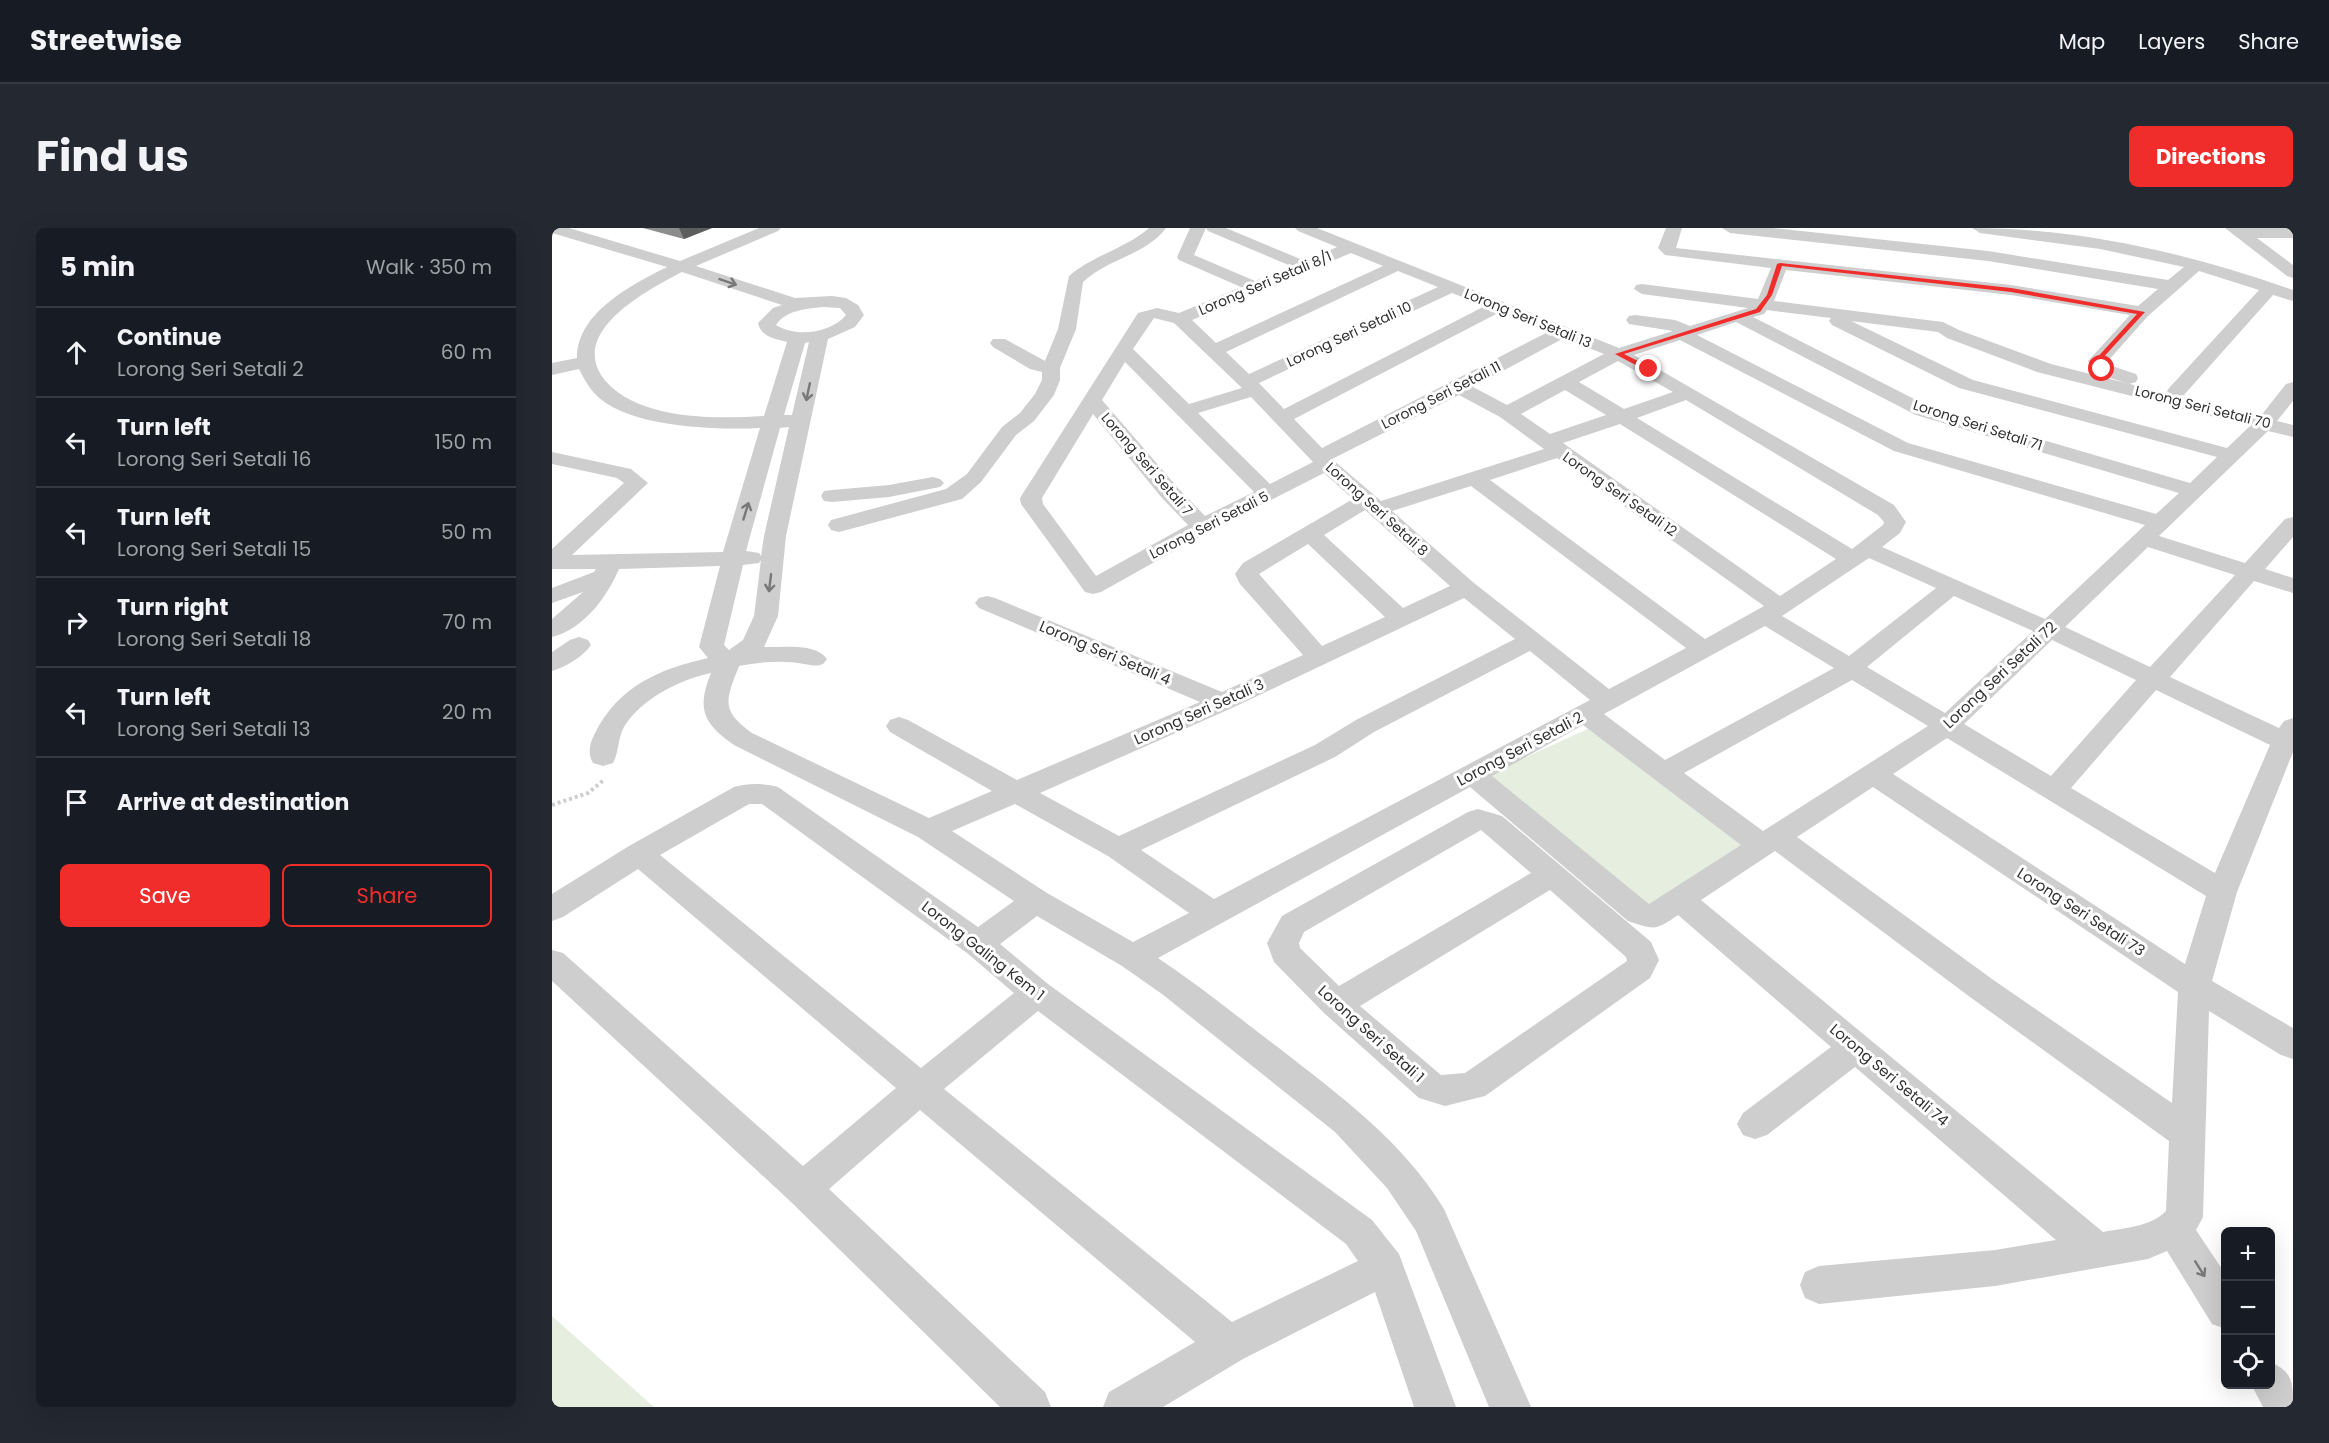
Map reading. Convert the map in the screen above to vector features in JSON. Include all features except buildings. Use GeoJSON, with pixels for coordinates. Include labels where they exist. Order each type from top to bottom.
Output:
{"type":"FeatureCollection","features":[{"type":"Feature","properties":{"kind":"street"},"geometry":{"type":"LineString","coordinates":[[552,228],[666,268],[757,307],[772,316]]}},
{"type":"Feature","properties":{"kind":"street"},"geometry":{"type":"LineString","coordinates":[[603,228],[661,245]]}},
{"type":"Feature","properties":{"kind":"street"},"geometry":{"type":"LineString","coordinates":[[749,228],[666,268],[618,305],[600,321],[590,336],[586,362],[594,382],[613,398],[637,410],[683,420],[732,424],[802,420]]}},
{"type":"Feature","properties":{"kind":"street"},"geometry":{"type":"LineString","coordinates":[[666,268],[773,228]]}},
{"type":"Feature","properties":{"kind":"street"},"geometry":{"type":"LineString","coordinates":[[839,525],[954,494],[1009,431],[1027,417],[1044,396],[1051,380],[1051,368],[1067,328],[1075,280],[1093,266],[1147,237],[1158,228]]}},
{"type":"Feature","properties":{"kind":"street"},"geometry":{"type":"LineString","coordinates":[[1198,228],[1185,257],[1254,287]]}},
{"type":"Feature","properties":{"kind":"street"},"geometry":{"type":"LineString","coordinates":[[1213,228],[1304,266]]}},
{"type":"Feature","properties":{"kind":"street","name":"Lorong Seri Setali 13"},"geometry":{"type":"LineString","coordinates":[[1303,228],[1618,354],[1689,393],[1886,510],[1895,522]]}},
{"type":"Feature","properties":{"kind":"street"},"geometry":{"type":"LineString","coordinates":[[1674,228],[1666,248],[1671,252],[2011,290],[2142,312]]}},
{"type":"Feature","properties":{"kind":"street"},"geometry":{"type":"LineString","coordinates":[[1730,228],[1839,234],[2172,286]]}},
{"type":"Feature","properties":{"kind":"street"},"geometry":{"type":"LineString","coordinates":[[2011,290],[1989,229],[2166,256],[2197,264],[2293,297]]}},
{"type":"Feature","properties":{"kind":"street"},"geometry":{"type":"LineString","coordinates":[[2237,231],[2293,233]]}},
{"type":"Feature","properties":{"kind":"street"},"geometry":{"type":"LineString","coordinates":[[2237,231],[2293,273]]}},
{"type":"Feature","properties":{"kind":"street"},"geometry":{"type":"LineString","coordinates":[[1834,270],[1839,234]]}},
{"type":"Feature","properties":{"kind":"street"},"geometry":{"type":"LineString","coordinates":[[552,240],[800,304]]}},
{"type":"Feature","properties":{"kind":"street","name":"Lorong Seri Setali 8/1"},"geometry":{"type":"LineString","coordinates":[[1180,319],[1349,248]]}},
{"type":"Feature","properties":{"kind":"street"},"geometry":{"type":"LineString","coordinates":[[1507,413],[1618,354],[1739,318],[1758,310],[1767,300],[1780,264]]}},
{"type":"Feature","properties":{"kind":"street"},"geometry":{"type":"LineString","coordinates":[[2197,264],[2142,312],[2097,361],[2097,364],[2112,373],[2268,419],[2293,421]]}},
{"type":"Feature","properties":{"kind":"street"},"geometry":{"type":"LineString","coordinates":[[1213,351],[1395,266]]}},
{"type":"Feature","properties":{"kind":"street"},"geometry":{"type":"LineString","coordinates":[[1864,274],[1846,315],[1837,321],[1966,384],[2232,455]]}},
{"type":"Feature","properties":{"kind":"street"},"geometry":{"type":"LineString","coordinates":[[1940,282],[1943,327]]}},
{"type":"Feature","properties":{"kind":"street","name":"Lorong Seri Setali 70"},"geometry":{"type":"LineString","coordinates":[[1643,284],[1767,300],[1846,315],[1943,327],[1953,334],[2038,365],[2268,419],[2293,431]]}},
{"type":"Feature","properties":{"kind":"street","name":"Lorong Seri Setali 10"},"geometry":{"type":"LineString","coordinates":[[1184,411],[1251,386],[1452,287]]}},
{"type":"Feature","properties":{"kind":"street"},"geometry":{"type":"LineString","coordinates":[[2177,391],[2270,288]]}},
{"type":"Feature","properties":{"kind":"street"},"geometry":{"type":"LineString","coordinates":[[827,301],[848,305],[854,310],[855,315],[852,321],[834,331],[797,338],[773,333],[768,328],[767,322],[772,316],[800,304],[827,301]]}},
{"type":"Feature","properties":{"kind":"street"},"geometry":{"type":"LineString","coordinates":[[1282,418],[1499,306]]}},
{"type":"Feature","properties":{"kind":"street"},"geometry":{"type":"LineString","coordinates":[[1093,401],[1144,318],[1152,313],[1180,319]]}},
{"type":"Feature","properties":{"kind":"street","name":"Lorong Seri Setali 71"},"geometry":{"type":"LineString","coordinates":[[1739,318],[1923,411],[2195,491]]}},
{"type":"Feature","properties":{"kind":"street","name":"Lorong Seri Setali 8"},"geometry":{"type":"LineString","coordinates":[[1180,319],[1251,386],[1323,460],[1466,588],[1533,640],[1664,772],[1769,841],[1972,981],[2189,1135]]}},
{"type":"Feature","properties":{"kind":"street"},"geometry":{"type":"LineString","coordinates":[[1635,320],[1675,326],[1686,334],[1901,447],[2154,530],[2254,567],[2293,586]]}},
{"type":"Feature","properties":{"kind":"street","name":"Lorong Seri Setali 11"},"geometry":{"type":"LineString","coordinates":[[1323,460],[1561,332]]}},
{"type":"Feature","properties":{"kind":"street"},"geometry":{"type":"LineString","coordinates":[[820,335],[773,557],[766,616],[754,644],[728,662],[716,693],[715,706],[726,727],[743,739],[928,830],[1036,901],[1133,957],[1208,1010],[1322,1099],[1347,1121],[1416,1196],[1431,1221],[1510,1407]]}},
{"type":"Feature","properties":{"kind":"street"},"geometry":{"type":"LineString","coordinates":[[728,662],[711,647],[733,560],[797,338]]}},
{"type":"Feature","properties":{"kind":"street"},"geometry":{"type":"LineString","coordinates":[[999,343],[1037,365],[1051,368]]}},
{"type":"Feature","properties":{"kind":"street"},"geometry":{"type":"LineString","coordinates":[[1124,350],[1268,494]]}},
{"type":"Feature","properties":{"kind":"street"},"geometry":{"type":"LineString","coordinates":[[552,369],[586,362]]}},
{"type":"Feature","properties":{"kind":"street"},"geometry":{"type":"LineString","coordinates":[[1913,451],[1961,422],[2038,365]]}},
{"type":"Feature","properties":{"kind":"street"},"geometry":{"type":"LineString","coordinates":[[967,478],[966,458],[983,435],[1022,397],[1030,379]]}},
{"type":"Feature","properties":{"kind":"street"},"geometry":{"type":"LineString","coordinates":[[1566,382],[1860,554],[1951,587],[2049,629],[2154,679],[2289,734],[2222,892],[2194,986],[2184,1217],[2174,1228],[2148,1241],[2097,1251],[1995,1268],[1819,1285]]}},
{"type":"Feature","properties":{"kind":"street","name":"Lorong Seri Setali 12"},"geometry":{"type":"LineString","coordinates":[[1460,387],[1507,413],[1553,446],[1852,669],[2222,892]]}},
{"type":"Feature","properties":{"kind":"street","name":"Lorong Seri Setali 72"},"geometry":{"type":"LineString","coordinates":[[1473,775],[1638,913],[1652,916],[1947,726],[2232,455],[2268,419],[2293,388]]}},
{"type":"Feature","properties":{"kind":"street"},"geometry":{"type":"LineString","coordinates":[[1319,658],[1248,579],[1247,574],[1251,568],[1309,533],[1372,504],[1474,478],[1622,416],[1689,393]]}},
{"type":"Feature","properties":{"kind":"street","name":"Lorong Seri Setali 5"},"geometry":{"type":"LineString","coordinates":[[1093,401],[1031,498],[1032,504],[1093,587],[1202,526],[1268,494],[1323,460]]}},
{"type":"Feature","properties":{"kind":"street","name":"Lorong Seri Setali 7"},"geometry":{"type":"LineString","coordinates":[[1093,401],[1170,493],[1202,526]]}},
{"type":"Feature","properties":{"kind":"street"},"geometry":{"type":"LineString","coordinates":[[552,458],[624,473],[637,483],[552,561]]}},
{"type":"Feature","properties":{"kind":"street"},"geometry":{"type":"LineString","coordinates":[[832,496],[888,491],[967,478]]}},
{"type":"Feature","properties":{"kind":"street"},"geometry":{"type":"LineString","coordinates":[[1474,478],[1704,650]]}},
{"type":"Feature","properties":{"kind":"street","name":"Lorong Seri Setali 2"},"geometry":{"type":"LineString","coordinates":[[1133,957],[1704,650],[1772,611],[1860,554],[1892,528],[1895,522]]}},
{"type":"Feature","properties":{"kind":"street"},"geometry":{"type":"LineString","coordinates":[[2054,790],[2293,524]]}},
{"type":"Feature","properties":{"kind":"street"},"geometry":{"type":"LineString","coordinates":[[1309,533],[1401,619]]}},
{"type":"Feature","properties":{"kind":"street"},"geometry":{"type":"LineString","coordinates":[[552,561],[607,569],[773,557]]}},
{"type":"Feature","properties":{"kind":"street"},"geometry":{"type":"LineString","coordinates":[[2254,567],[2293,573]]}},
{"type":"Feature","properties":{"kind":"street"},"geometry":{"type":"LineString","coordinates":[[552,596],[607,569]]}},
{"type":"Feature","properties":{"kind":"street"},"geometry":{"type":"LineString","coordinates":[[552,630],[583,609],[607,569]]}},
{"type":"Feature","properties":{"kind":"street"},"geometry":{"type":"LineString","coordinates":[[1664,772],[1852,669],[1951,587]]}},
{"type":"Feature","properties":{"kind":"street","name":"Lorong Seri Setali 3"},"geometry":{"type":"LineString","coordinates":[[928,830],[1223,702],[1466,588]]}},
{"type":"Feature","properties":{"kind":"street","name":"Lorong Seri Setali 4"},"geometry":{"type":"LineString","coordinates":[[987,603],[1223,702]]}},
{"type":"Feature","properties":{"kind":"street"},"geometry":{"type":"LineString","coordinates":[[1118,849],[1325,751],[1365,726],[1533,640]]}},
{"type":"Feature","properties":{"kind":"street"},"geometry":{"type":"LineString","coordinates":[[552,663],[579,645]]}},
{"type":"Feature","properties":{"kind":"street"},"geometry":{"type":"LineString","coordinates":[[603,757],[604,742],[617,716],[649,689],[680,672],[755,656],[808,656],[814,659]]}},
{"type":"Feature","properties":{"kind":"street"},"geometry":{"type":"LineString","coordinates":[[899,726],[1118,849],[1213,914]]}},
{"type":"Feature","properties":{"kind":"street","name":"Lorong Seri Setali 73"},"geometry":{"type":"LineString","coordinates":[[1873,774],[2194,986],[2293,1045]]}},
{"type":"Feature","properties":{"kind":"street","name":"Lorong Galing Kem 1"},"geometry":{"type":"LineString","coordinates":[[552,909],[639,854],[744,794],[768,794],[978,944],[1037,993],[1359,1232],[1385,1268],[1435,1407]]}},
{"type":"Feature","properties":{"kind":"street","name":"Lorong Seri Setali 1"},"geometry":{"type":"LineString","coordinates":[[1478,819],[1486,819],[1640,951],[1643,960],[1639,969],[1473,1086],[1445,1091],[1431,1088],[1336,1004],[1285,953],[1283,943],[1293,924],[1416,854],[1478,819]]}},
{"type":"Feature","properties":{"kind":"street"},"geometry":{"type":"LineString","coordinates":[[1382,824],[1416,854]]}},
{"type":"Feature","properties":{"kind":"street"},"geometry":{"type":"LineString","coordinates":[[639,854],[1228,1345]]}},
{"type":"Feature","properties":{"kind":"street"},"geometry":{"type":"LineString","coordinates":[[1336,1004],[1552,875]]}},
{"type":"Feature","properties":{"kind":"street","name":"Lorong Seri Setali 74"},"geometry":{"type":"LineString","coordinates":[[1680,899],[2097,1251]]}},
{"type":"Feature","properties":{"kind":"street"},"geometry":{"type":"LineString","coordinates":[[978,944],[1036,901]]}},
{"type":"Feature","properties":{"kind":"street"},"geometry":{"type":"LineString","coordinates":[[552,962],[803,1189],[1030,1407]]}},
{"type":"Feature","properties":{"kind":"street"},"geometry":{"type":"LineString","coordinates":[[803,1189],[1037,993]]}},
{"type":"Feature","properties":{"kind":"street"},"geometry":{"type":"LineString","coordinates":[[1755,1124],[1856,1047]]}},
{"type":"Feature","properties":{"kind":"street"},"geometry":{"type":"LineString","coordinates":[[2174,1228],[2221,1302]]}},
{"type":"Feature","properties":{"kind":"street"},"geometry":{"type":"LineString","coordinates":[[1124,1407],[1228,1345],[1385,1268]]}},
{"type":"Feature","properties":{"kind":"street"},"geometry":{"type":"LineString","coordinates":[[2275,1388],[2287,1407]]}},
{"type":"Feature","properties":{"kind":"path"},"geometry":{"type":"LineString","coordinates":[[552,805],[588,793],[606,778],[603,757]]}},
{"type":"Feature","properties":{"kind":"green space"},"geometry":{"type":"Polygon","coordinates":[[[1594,726],[1745,843],[1644,909],[1476,780],[1594,726]]]}},
{"type":"Feature","properties":{"kind":"green space"},"geometry":{"type":"Polygon","coordinates":[[[552,1316],[654,1407],[552,1407],[552,1316]]]}},
{"type":"Feature","properties":{"kind":"route"},"geometry":{"type":"LineString","coordinates":[[1649,369],[1618,354],[1739,318],[1758,310],[1770,295],[1780,264],[2011,290],[2142,312],[2097,361],[2102,369]]}}]}
